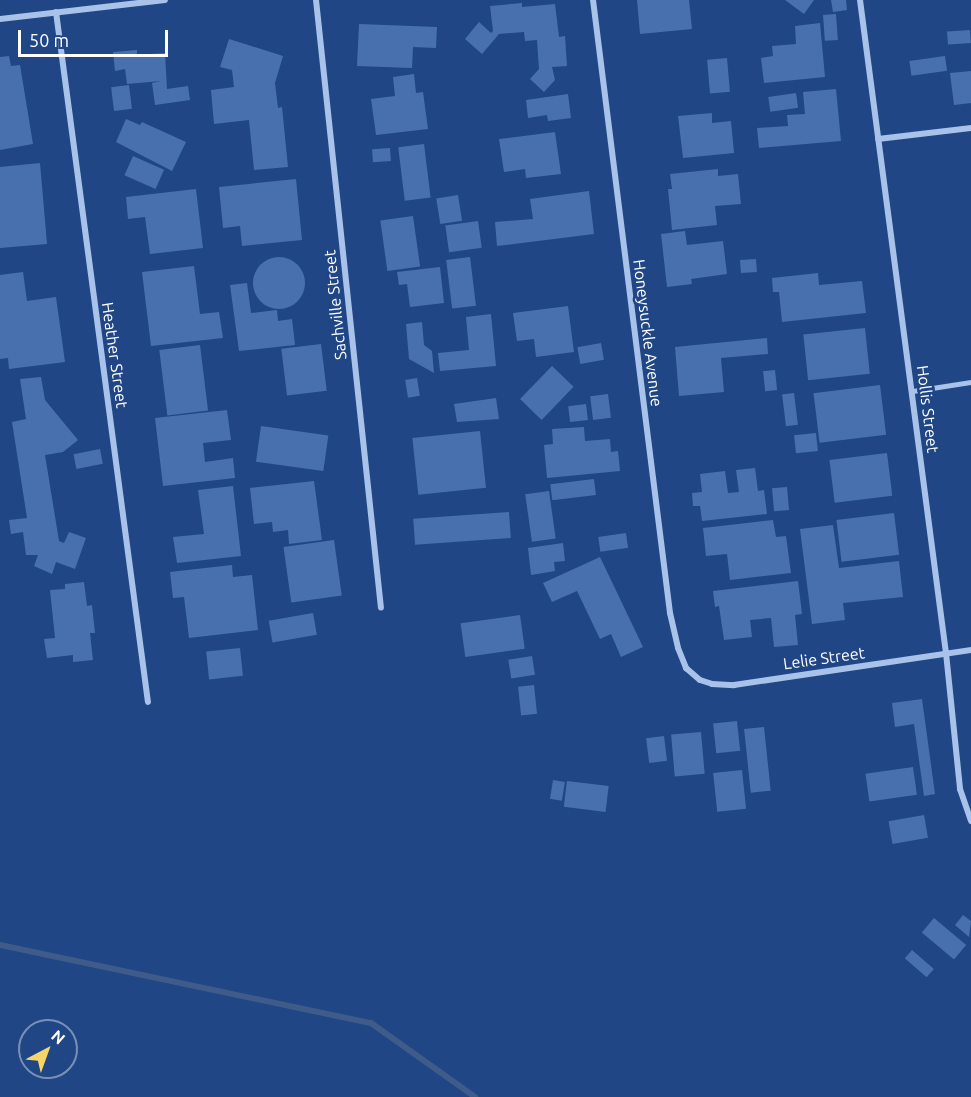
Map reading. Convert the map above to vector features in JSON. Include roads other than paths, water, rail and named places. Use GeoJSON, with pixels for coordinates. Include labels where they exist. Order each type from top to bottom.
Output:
{"type":"FeatureCollection","features":[{"type":"Feature","properties":{"kind":"street"},"geometry":{"type":"LineString","coordinates":[[0,19],[165,0]]}},
{"type":"Feature","properties":{"kind":"street","name":"Sachville Street"},"geometry":{"type":"LineString","coordinates":[[316,0],[381,608]]}},
{"type":"Feature","properties":{"kind":"street","name":"Honeysuckle Avenue"},"geometry":{"type":"LineString","coordinates":[[592,0],[670,613],[678,648],[686,668]]}},
{"type":"Feature","properties":{"kind":"street","name":"Hollis Street"},"geometry":{"type":"LineString","coordinates":[[860,0],[913,391],[946,653],[960,789],[971,821]]}},
{"type":"Feature","properties":{"kind":"street","name":"Heather Street"},"geometry":{"type":"LineString","coordinates":[[56,12],[148,702]]}},
{"type":"Feature","properties":{"kind":"street"},"geometry":{"type":"LineString","coordinates":[[878,139],[971,128]]}},
{"type":"Feature","properties":{"kind":"street","name":"Lelie Street"},"geometry":{"type":"LineString","coordinates":[[686,668],[700,680],[712,684],[734,685],[971,650]]}},
{"type":"Feature","properties":{"kind":"lane"},"geometry":{"type":"LineString","coordinates":[[913,391],[971,382]]}},
{"type":"Feature","properties":{"kind":"waterway"},"geometry":{"type":"LineString","coordinates":[[0,945],[371,1023],[475,1097]]}}]}
